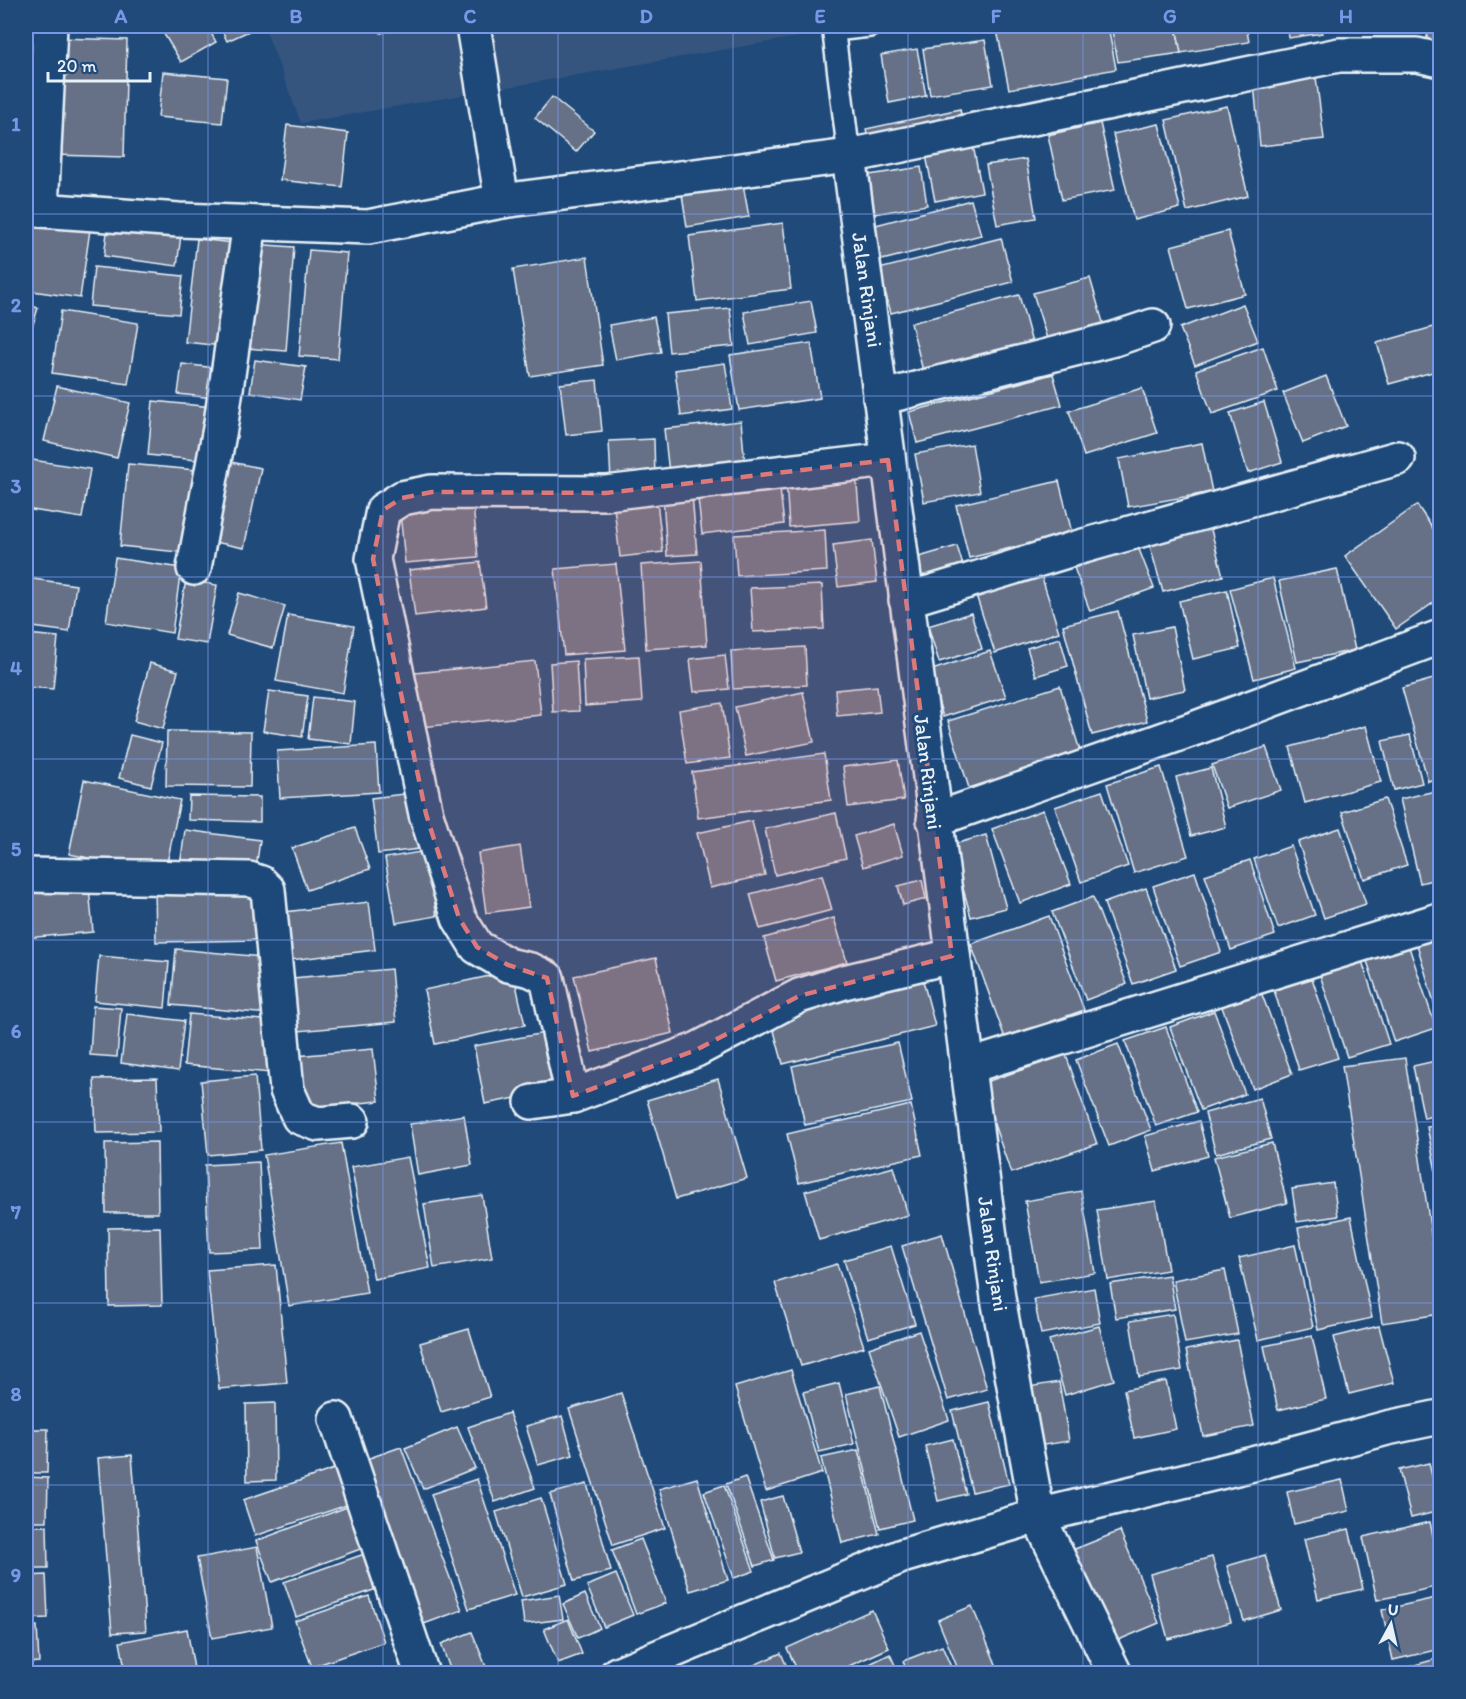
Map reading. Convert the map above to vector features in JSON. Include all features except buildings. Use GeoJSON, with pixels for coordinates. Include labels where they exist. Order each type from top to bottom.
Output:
{"type":"FeatureCollection","features":[{"type":"Feature","properties":{"kind":"street"},"geometry":{"type":"LineString","coordinates":[[50,26],[33,209],[250,224],[368,227],[502,201],[849,156],[1339,56],[1417,55],[1440,60]]}},
{"type":"Feature","properties":{"kind":"street"},"geometry":{"type":"LineString","coordinates":[[472,26],[502,201]]}},
{"type":"Feature","properties":{"kind":"street","name":"Jalan Rinjani"},"geometry":{"type":"LineString","coordinates":[[849,156],[998,1298],[1038,1516],[1115,1674]]}},
{"type":"Feature","properties":{"kind":"street"},"geometry":{"type":"LineString","coordinates":[[194,567],[221,423],[250,224]]}},
{"type":"Feature","properties":{"kind":"street"},"geometry":{"type":"LineString","coordinates":[[880,398],[1114,339],[1153,326]]}},
{"type":"Feature","properties":{"kind":"street"},"geometry":{"type":"LineString","coordinates":[[906,600],[1073,549],[1398,458]]}},
{"type":"Feature","properties":{"kind":"street"},"geometry":{"type":"LineString","coordinates":[[573,1096],[547,978],[531,970],[508,965],[477,947],[459,918],[426,814],[373,558],[383,510],[402,498],[432,492],[606,493],[888,459]]}},
{"type":"Feature","properties":{"kind":"street"},"geometry":{"type":"LineString","coordinates":[[934,820],[1196,728],[1440,637]]}},
{"type":"Feature","properties":{"kind":"street"},"geometry":{"type":"LineString","coordinates":[[26,875],[238,878],[261,883],[268,890],[287,1090],[299,1118],[318,1124],[352,1121]]}},
{"type":"Feature","properties":{"kind":"street"},"geometry":{"type":"LineString","coordinates":[[967,1067],[1439,920]]}},
{"type":"Feature","properties":{"kind":"street"},"geometry":{"type":"LineString","coordinates":[[532,1102],[573,1096],[696,1050],[800,996],[952,956]]}},
{"type":"Feature","properties":{"kind":"street"},"geometry":{"type":"LineString","coordinates":[[617,1674],[902,1556],[1038,1516],[1250,1465],[1387,1428],[1440,1417]]}},
{"type":"Feature","properties":{"kind":"street"},"geometry":{"type":"LineString","coordinates":[[336,1419],[422,1674]]}},
{"type":"Feature","properties":{"kind":"lane"},"geometry":{"type":"LineString","coordinates":[[833,28],[870,26]]}},
{"type":"Feature","properties":{"kind":"lane","name":"Jalan Rinjani"},"geometry":{"type":"LineString","coordinates":[[833,28],[849,156]]}},
{"type":"Feature","properties":{"kind":"highlighted area"},"geometry":{"type":"Polygon","coordinates":[[[888,460],[952,956],[799,996],[696,1050],[573,1096],[547,978],[508,965],[477,947],[459,918],[426,814],[373,559],[383,510],[402,498],[432,492],[606,493],[888,460]]]}},
{"type":"Feature","properties":{"kind":"shaded area"},"geometry":{"type":"Polygon","coordinates":[[[264,26],[860,26],[301,123],[264,26]]]}}]}
